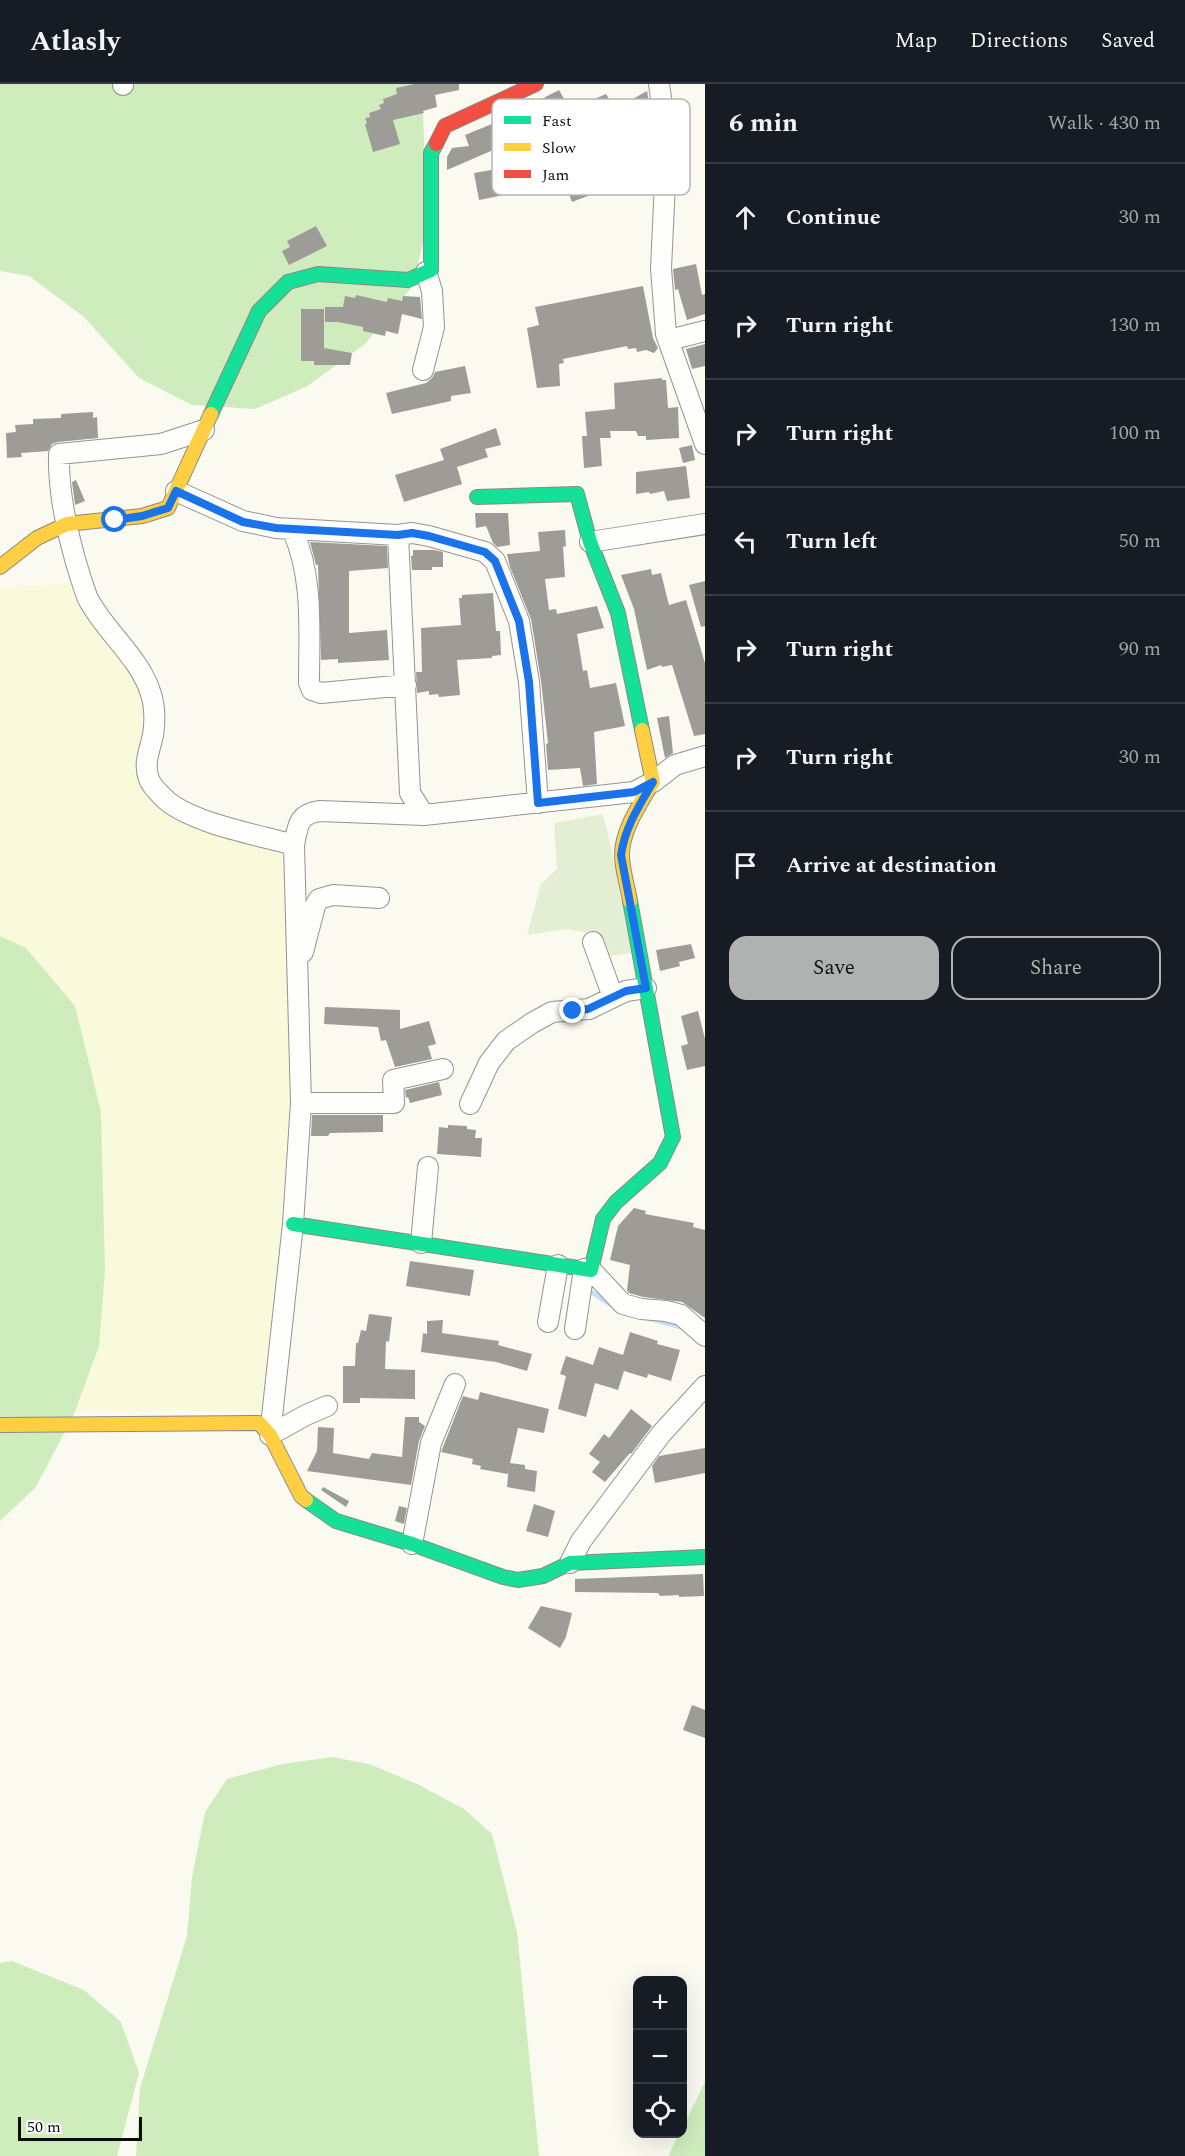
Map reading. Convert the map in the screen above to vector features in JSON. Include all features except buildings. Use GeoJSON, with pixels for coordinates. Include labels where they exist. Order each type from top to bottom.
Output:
{"type":"FeatureCollection","features":[{"type":"Feature","properties":{"kind":"street"},"geometry":{"type":"LineString","coordinates":[[504,99],[536,84]]}},
{"type":"Feature","properties":{"kind":"street"},"geometry":{"type":"LineString","coordinates":[[659,84],[661,99]]}},
{"type":"Feature","properties":{"kind":"street"},"geometry":{"type":"LineString","coordinates":[[0,566],[37,538],[67,524],[115,520],[168,508],[259,310],[288,282],[318,274],[408,280],[431,270],[431,153],[445,126],[492,104]]}},
{"type":"Feature","properties":{"kind":"street"},"geometry":{"type":"LineString","coordinates":[[664,195],[660,268],[666,334],[705,444]]}},
{"type":"Feature","properties":{"kind":"street"},"geometry":{"type":"LineString","coordinates":[[423,370],[434,327],[432,291],[426,272]]}},
{"type":"Feature","properties":{"kind":"street"},"geometry":{"type":"LineString","coordinates":[[669,342],[705,331]]}},
{"type":"Feature","properties":{"kind":"street"},"geometry":{"type":"LineString","coordinates":[[204,430],[161,444],[59,454],[58,473],[67,524],[89,603],[144,675],[152,696],[155,718],[153,737],[147,754],[149,780],[167,801],[192,815],[232,829],[294,845]]}},
{"type":"Feature","properties":{"kind":"street"},"geometry":{"type":"LineString","coordinates":[[176,491],[243,522],[276,528],[398,535],[412,533],[485,552],[495,561],[519,621],[529,682],[538,803]]}},
{"type":"Feature","properties":{"kind":"street"},"geometry":{"type":"LineString","coordinates":[[477,497],[577,494],[590,542],[618,613],[653,782],[632,817],[624,838],[621,855],[673,1137],[660,1163],[616,1202],[603,1219],[587,1269],[575,1329]]}},
{"type":"Feature","properties":{"kind":"street"},"geometry":{"type":"LineString","coordinates":[[590,542],[705,524]]}},
{"type":"Feature","properties":{"kind":"street"},"geometry":{"type":"LineString","coordinates":[[292,529],[303,562],[310,601],[309,683],[312,690],[321,693],[406,685]]}},
{"type":"Feature","properties":{"kind":"street"},"geometry":{"type":"LineString","coordinates":[[398,535],[410,793],[424,815]]}},
{"type":"Feature","properties":{"kind":"street"},"geometry":{"type":"LineString","coordinates":[[270,1435],[293,1224],[301,1103],[294,845],[298,824],[308,813],[320,811],[424,815],[634,792],[653,782],[675,765],[705,756]]}},
{"type":"Feature","properties":{"kind":"street"},"geometry":{"type":"LineString","coordinates":[[296,961],[302,957],[315,906],[319,899],[333,895],[380,897]]}},
{"type":"Feature","properties":{"kind":"street"},"geometry":{"type":"LineString","coordinates":[[592,942],[613,997]]}},
{"type":"Feature","properties":{"kind":"street"},"geometry":{"type":"LineString","coordinates":[[470,1104],[489,1063],[507,1041],[532,1023],[552,1012],[588,1009],[626,991],[646,988]]}},
{"type":"Feature","properties":{"kind":"street"},"geometry":{"type":"LineString","coordinates":[[301,1103],[393,1103],[393,1080],[443,1069]]}},
{"type":"Feature","properties":{"kind":"street"},"geometry":{"type":"LineString","coordinates":[[421,1243],[428,1167]]}},
{"type":"Feature","properties":{"kind":"street"},"geometry":{"type":"LineString","coordinates":[[293,1224],[587,1269],[623,1304],[681,1315],[705,1336]]}},
{"type":"Feature","properties":{"kind":"street"},"geometry":{"type":"LineString","coordinates":[[548,1322],[558,1265]]}},
{"type":"Feature","properties":{"kind":"street"},"geometry":{"type":"LineString","coordinates":[[412,1544],[431,1443],[455,1384]]}},
{"type":"Feature","properties":{"kind":"street"},"geometry":{"type":"LineString","coordinates":[[570,1563],[581,1541],[654,1443],[705,1386]]}},
{"type":"Feature","properties":{"kind":"street"},"geometry":{"type":"LineString","coordinates":[[270,1435],[327,1406]]}},
{"type":"Feature","properties":{"kind":"street"},"geometry":{"type":"LineString","coordinates":[[0,1425],[259,1422],[270,1435],[301,1496],[336,1521],[518,1580],[543,1576],[570,1563],[705,1557]]}},
{"type":"Feature","properties":{"kind":"green space"},"geometry":{"type":"Polygon","coordinates":[[[0,84],[419,84],[423,113],[427,227],[412,287],[365,344],[306,387],[255,409],[192,405],[139,378],[84,317],[29,276],[0,271],[0,84]]]}},
{"type":"Feature","properties":{"kind":"green space"},"geometry":{"type":"Polygon","coordinates":[[[75,583],[141,683],[150,720],[139,773],[171,816],[288,852],[298,1134],[266,1411],[0,1411],[0,587],[75,583]]]}},
{"type":"Feature","properties":{"kind":"green space"},"geometry":{"type":"Polygon","coordinates":[[[603,814],[631,953],[604,957],[597,935],[567,929],[527,935],[541,884],[557,869],[554,823],[603,814]]]}},
{"type":"Feature","properties":{"kind":"green space"},"geometry":{"type":"Polygon","coordinates":[[[0,936],[26,948],[75,1006],[101,1112],[105,1271],[99,1346],[74,1414],[36,1487],[0,1521],[0,936]]]}},
{"type":"Feature","properties":{"kind":"green space"},"geometry":{"type":"Polygon","coordinates":[[[333,1757],[372,1765],[419,1785],[464,1809],[492,1834],[517,1932],[539,2156],[136,2156],[140,2088],[187,1936],[192,1877],[205,1812],[227,1779],[282,1764],[333,1757]]]}},
{"type":"Feature","properties":{"kind":"green space"},"geometry":{"type":"Polygon","coordinates":[[[12,1961],[84,1990],[121,2022],[139,2073],[117,2156],[0,2156],[0,1963],[12,1961]]]}},
{"type":"Feature","properties":{"kind":"green space"},"geometry":{"type":"Polygon","coordinates":[[[705,2081],[705,2156],[668,2156],[677,2138],[687,2138],[687,2119],[705,2081]]]}},
{"type":"Feature","properties":{"kind":"waterway"},"geometry":{"type":"LineString","coordinates":[[590,1291],[619,1310]]}},
{"type":"Feature","properties":{"kind":"waterway"},"geometry":{"type":"LineString","coordinates":[[648,1318],[685,1328]]}},
{"type":"Feature","properties":{"kind":"traffic: fast"},"geometry":{"type":"LineString","coordinates":[[211,414],[259,311],[288,282],[318,274],[408,280],[431,270],[431,153],[436,144]]}},
{"type":"Feature","properties":{"kind":"traffic: fast"},"geometry":{"type":"LineString","coordinates":[[477,497],[577,494],[590,542],[618,613],[642,730]]}},
{"type":"Feature","properties":{"kind":"traffic: fast"},"geometry":{"type":"LineString","coordinates":[[293,1224],[591,1270],[603,1219],[616,1202],[660,1163],[673,1137],[630,901]]}},
{"type":"Feature","properties":{"kind":"traffic: fast"},"geometry":{"type":"LineString","coordinates":[[306,1500],[336,1521],[518,1580],[543,1576],[570,1563],[705,1557]]}},
{"type":"Feature","properties":{"kind":"traffic: slow"},"geometry":{"type":"LineString","coordinates":[[0,567],[37,538],[67,524],[142,516],[168,508],[211,414]]}},
{"type":"Feature","properties":{"kind":"traffic: slow"},"geometry":{"type":"LineString","coordinates":[[630,901],[623,867],[623,845],[633,817],[653,782],[642,730]]}},
{"type":"Feature","properties":{"kind":"traffic: slow"},"geometry":{"type":"LineString","coordinates":[[0,1425],[259,1423],[270,1435],[301,1496],[306,1500]]}},
{"type":"Feature","properties":{"kind":"traffic: jam"},"geometry":{"type":"LineString","coordinates":[[504,99],[536,84]]}},
{"type":"Feature","properties":{"kind":"traffic: jam"},"geometry":{"type":"LineString","coordinates":[[436,144],[445,126],[492,104]]}},
{"type":"Feature","properties":{"kind":"route"},"geometry":{"type":"LineString","coordinates":[[115,520],[142,516],[168,508],[176,491],[243,522],[276,528],[398,535],[412,533],[485,552],[495,561],[519,621],[529,682],[538,803],[634,792],[653,782],[632,817],[624,838],[621,855],[646,988],[626,991],[588,1009],[573,1011]]}}]}
